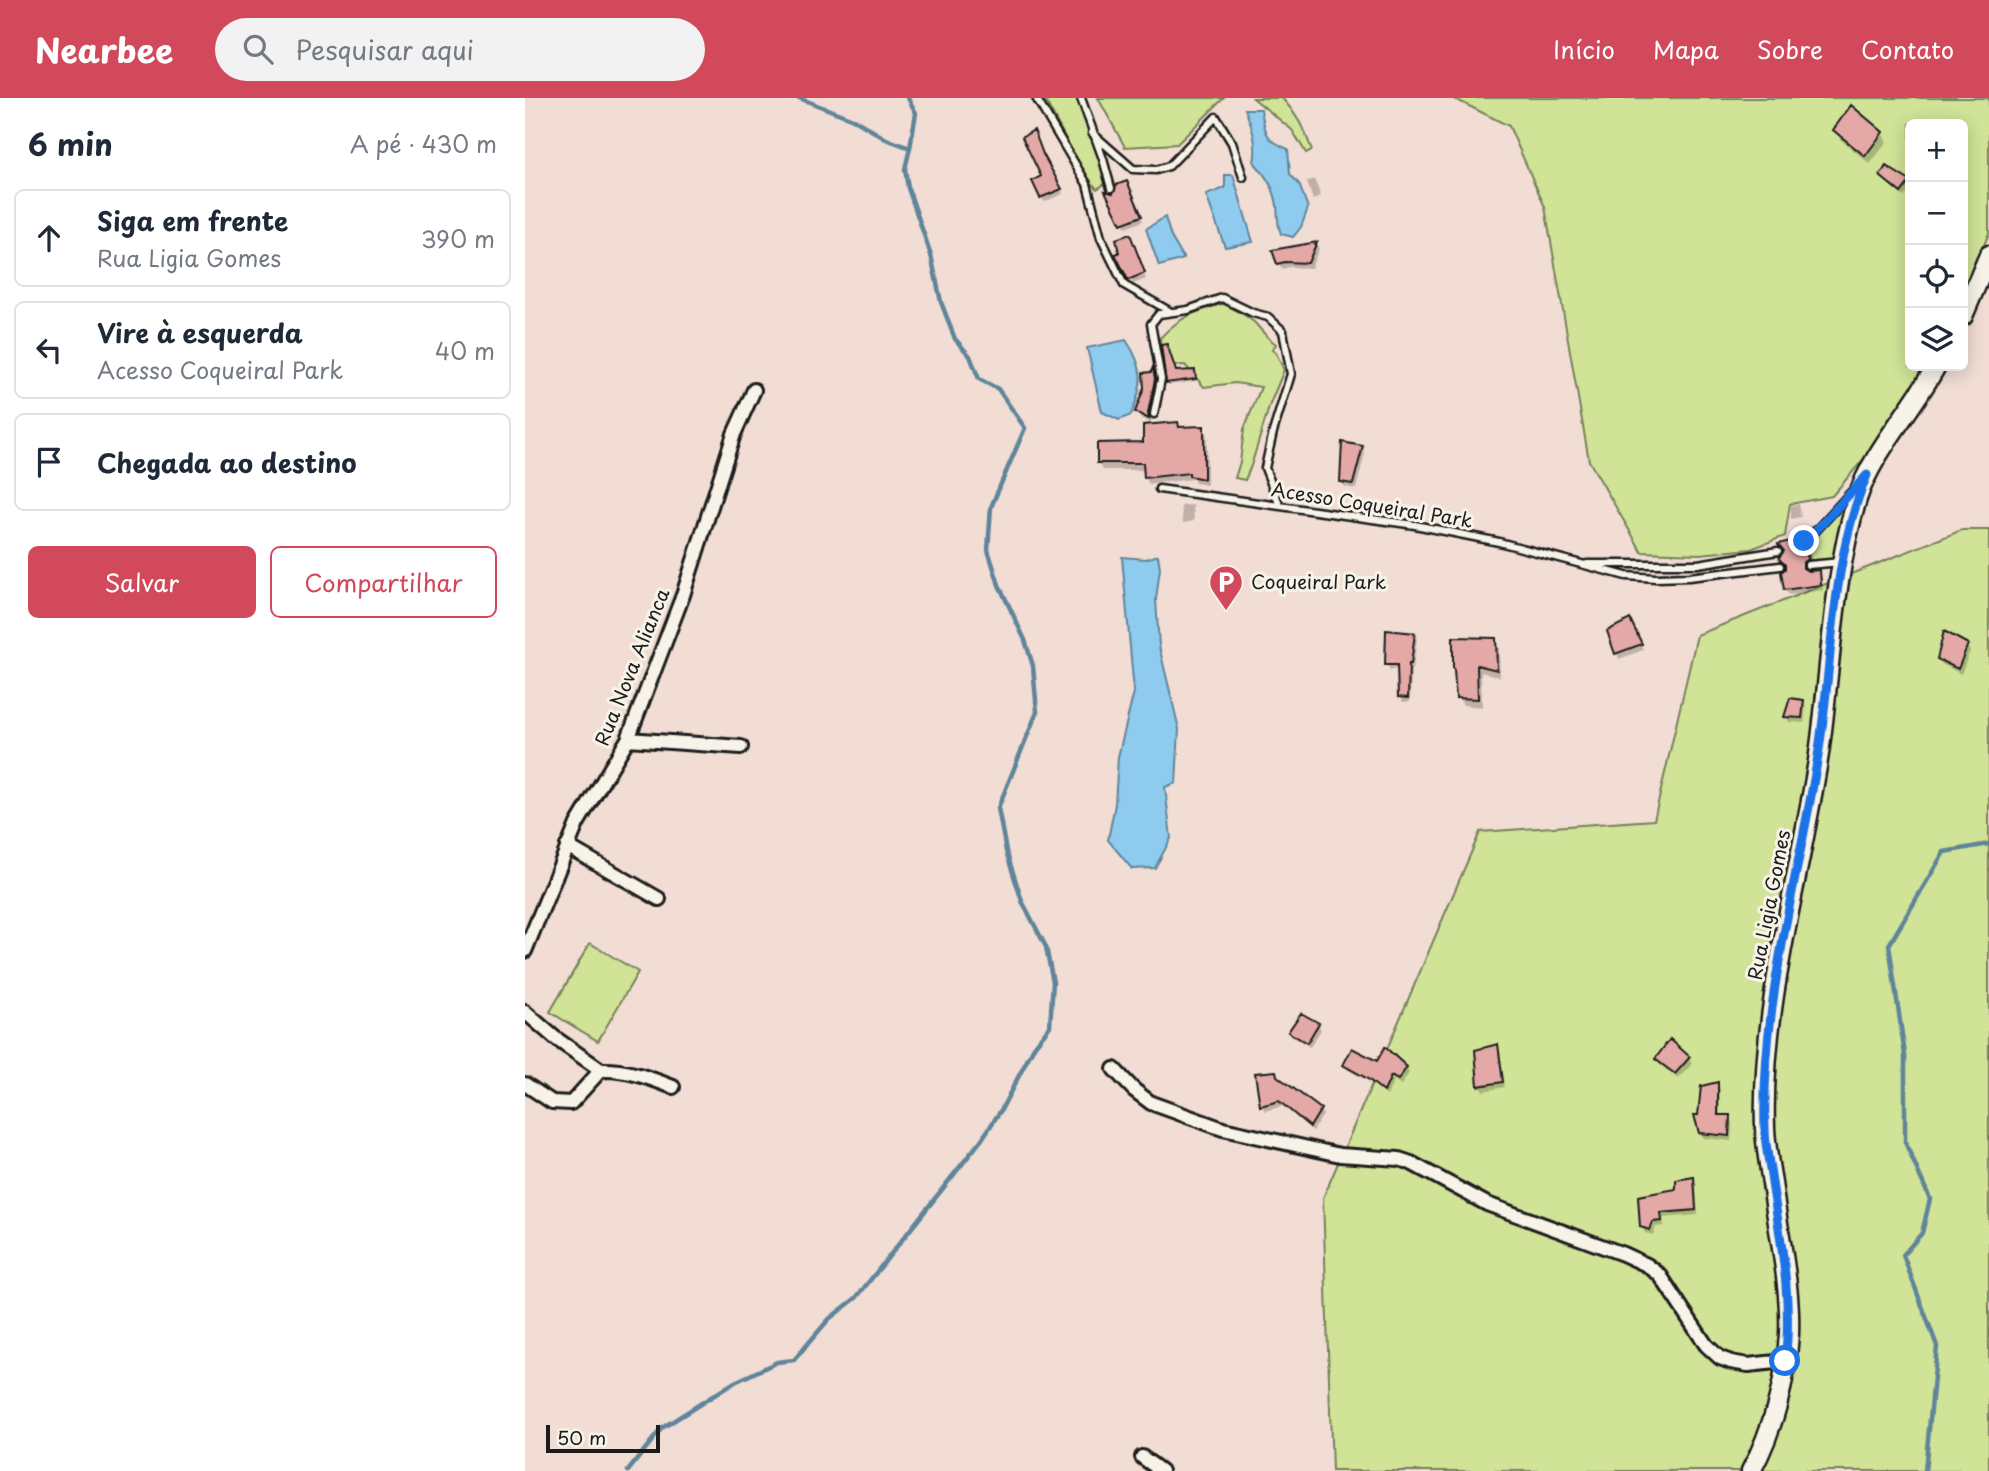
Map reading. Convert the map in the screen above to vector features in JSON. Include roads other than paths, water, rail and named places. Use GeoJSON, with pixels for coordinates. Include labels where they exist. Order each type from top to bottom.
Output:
{"type":"FeatureCollection","features":[{"type":"Feature","properties":{"kind":"street"},"geometry":{"type":"LineString","coordinates":[[1967,308],[1989,255]]}},
{"type":"Feature","properties":{"kind":"street","name":"Rua Ligia Gomes"},"geometry":{"type":"LineString","coordinates":[[1751,1471],[1768,1435],[1789,1333],[1787,1290],[1765,1130],[1767,1062],[1775,985],[1818,755],[1842,562],[1858,497],[1867,475],[1933,371]]}},
{"type":"Feature","properties":{"kind":"street","name":"Rua Nova Alianca"},"geometry":{"type":"LineString","coordinates":[[525,951],[577,824],[628,739],[678,607],[734,435],[754,390]]}},
{"type":"Feature","properties":{"kind":"street"},"geometry":{"type":"LineString","coordinates":[[628,739],[741,747]]}},
{"type":"Feature","properties":{"kind":"street"},"geometry":{"type":"LineString","coordinates":[[567,846],[659,899]]}},
{"type":"Feature","properties":{"kind":"street"},"geometry":{"type":"LineString","coordinates":[[525,1012],[555,1038],[601,1070],[646,1077],[673,1087]]}},
{"type":"Feature","properties":{"kind":"street"},"geometry":{"type":"LineString","coordinates":[[1114,1069],[1134,1090],[1151,1102],[1184,1116],[1223,1129],[1340,1155],[1399,1159],[1487,1204],[1623,1254],[1647,1265],[1660,1275],[1706,1345],[1720,1358],[1748,1364],[1785,1361]]}},
{"type":"Feature","properties":{"kind":"street"},"geometry":{"type":"LineString","coordinates":[[525,1084],[552,1102],[571,1103],[601,1070]]}},
{"type":"Feature","properties":{"kind":"street"},"geometry":{"type":"LineString","coordinates":[[1142,1457],[1161,1471]]}},
{"type":"Feature","properties":{"kind":"lane"},"geometry":{"type":"LineString","coordinates":[[1036,98],[1087,184],[1101,238],[1124,285],[1171,312]]}},
{"type":"Feature","properties":{"kind":"lane"},"geometry":{"type":"LineString","coordinates":[[1081,98],[1104,159],[1111,188]]}},
{"type":"Feature","properties":{"kind":"lane"},"geometry":{"type":"LineString","coordinates":[[1093,133],[1133,169],[1156,170],[1169,166],[1216,117],[1231,143],[1243,177]]}},
{"type":"Feature","properties":{"kind":"lane"},"geometry":{"type":"LineString","coordinates":[[1154,414],[1161,379],[1151,324],[1159,314],[1188,310],[1222,298],[1252,313],[1268,317],[1283,331],[1291,374],[1265,468],[1280,506]]}},
{"type":"Feature","properties":{"kind":"lane"},"geometry":{"type":"LineString","coordinates":[[1804,541],[1867,475]]}},
{"type":"Feature","properties":{"kind":"lane","name":"Acesso Coqueiral Park"},"geometry":{"type":"LineString","coordinates":[[1159,489],[1415,525],[1499,542],[1626,576],[1656,578],[1780,566]]}},
{"type":"Feature","properties":{"kind":"lane","name":"Acesso Coqueiral Park"},"geometry":{"type":"LineString","coordinates":[[1578,564],[1698,564],[1778,551]]}},
{"type":"Feature","properties":{"kind":"lane"},"geometry":{"type":"LineString","coordinates":[[1808,565],[1842,562]]}},
{"type":"Feature","properties":{"kind":"water"},"geometry":{"type":"Polygon","coordinates":[[[1245,109],[1261,109],[1267,134],[1288,149],[1290,174],[1299,184],[1308,208],[1301,227],[1293,237],[1281,234],[1274,193],[1254,162],[1255,142],[1245,109]]]}},
{"type":"Feature","properties":{"kind":"water"},"geometry":{"type":"Polygon","coordinates":[[[1225,175],[1233,175],[1253,242],[1225,247],[1206,195],[1225,188],[1225,175]]]}},
{"type":"Feature","properties":{"kind":"water"},"geometry":{"type":"Polygon","coordinates":[[[1165,217],[1171,237],[1184,259],[1159,266],[1146,229],[1165,217]]]}},
{"type":"Feature","properties":{"kind":"water"},"geometry":{"type":"Polygon","coordinates":[[[1126,340],[1137,359],[1141,376],[1131,415],[1119,420],[1102,412],[1087,348],[1126,340]]]}},
{"type":"Feature","properties":{"kind":"water"},"geometry":{"type":"Polygon","coordinates":[[[1158,555],[1160,568],[1156,600],[1159,646],[1179,729],[1176,783],[1165,787],[1171,838],[1155,868],[1132,869],[1108,840],[1115,804],[1118,757],[1134,692],[1122,557],[1146,559],[1158,555]]]}},
{"type":"Feature","properties":{"kind":"waterway"},"geometry":{"type":"LineString","coordinates":[[628,1471],[662,1428],[735,1382],[777,1362],[794,1360],[829,1319],[856,1298],[982,1139],[1001,1110],[1035,1045],[1050,1026],[1053,982],[1046,947],[1022,901],[1006,851],[998,808],[1037,712],[1033,666],[1025,640],[999,585],[988,550],[991,507],[1025,428],[998,389],[979,379],[970,356],[955,339],[941,302],[931,255],[908,188],[905,169],[910,148],[886,139],[853,119],[799,98]]}},
{"type":"Feature","properties":{"kind":"waterway"},"geometry":{"type":"LineString","coordinates":[[908,98],[916,113],[910,148]]}},
{"type":"Feature","properties":{"kind":"waterway"},"geometry":{"type":"LineString","coordinates":[[1925,1471],[1937,1346],[1903,1255],[1922,1233],[1930,1199],[1905,1142],[1905,1055],[1889,945],[1944,852],[1989,844]]}},
{"type":"Feature","properties":{"kind":"place","name":"Coqueiral Park"},"geometry":{"type":"Point","coordinates":[1226,612]}}]}
